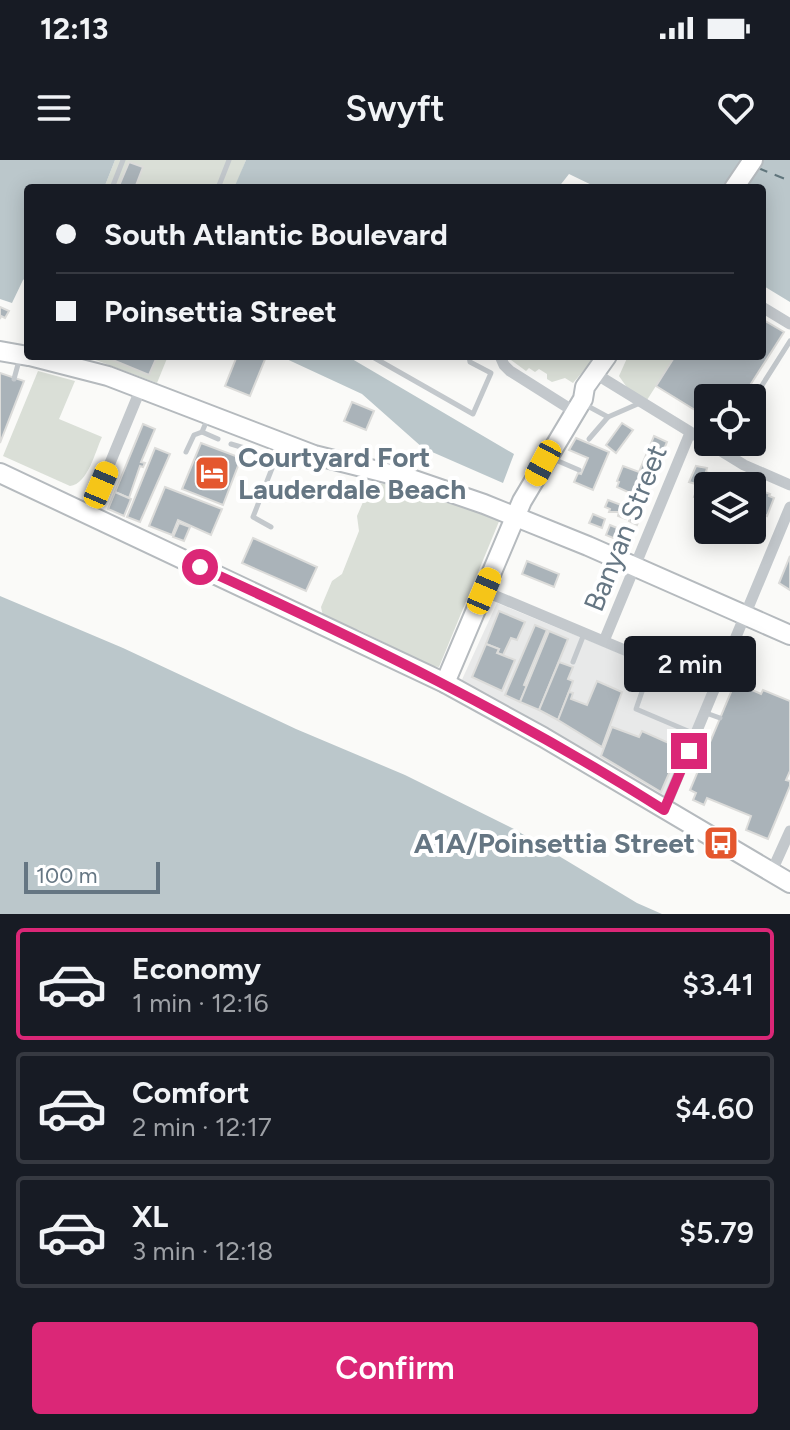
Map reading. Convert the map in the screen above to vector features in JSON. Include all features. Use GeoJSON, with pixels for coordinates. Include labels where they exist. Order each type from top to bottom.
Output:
{"type":"FeatureCollection","features":[{"type":"Feature","properties":{"kind":"main road"},"geometry":{"type":"LineString","coordinates":[[724,184],[740,160]]}},
{"type":"Feature","properties":{"kind":"main road"},"geometry":{"type":"LineString","coordinates":[[737,184],[753,160]]}},
{"type":"Feature","properties":{"kind":"main road"},"geometry":{"type":"LineString","coordinates":[[0,351],[24,355]]}},
{"type":"Feature","properties":{"kind":"main road"},"geometry":{"type":"LineString","coordinates":[[48,360],[143,384],[206,424],[329,460],[427,484],[516,516],[790,635]]}},
{"type":"Feature","properties":{"kind":"main road"},"geometry":{"type":"LineString","coordinates":[[445,683],[516,516],[547,456],[580,404],[585,387],[604,360]]}},
{"type":"Feature","properties":{"kind":"main road"},"geometry":{"type":"LineString","coordinates":[[580,404],[594,394],[616,360]]}},
{"type":"Feature","properties":{"kind":"main road"},"geometry":{"type":"LineString","coordinates":[[0,473],[445,683],[533,731],[790,883]]}},
{"type":"Feature","properties":{"kind":"street"},"geometry":{"type":"LineString","coordinates":[[766,309],[790,324]]}},
{"type":"Feature","properties":{"kind":"street"},"geometry":{"type":"LineString","coordinates":[[502,360],[580,404]]}},
{"type":"Feature","properties":{"kind":"street"},"geometry":{"type":"LineString","coordinates":[[604,379],[694,435]]}},
{"type":"Feature","properties":{"kind":"street"},"geometry":{"type":"LineString","coordinates":[[89,514],[143,384]]}},
{"type":"Feature","properties":{"kind":"street","name":"Banyan Street"},"geometry":{"type":"LineString","coordinates":[[604,641],[690,433]]}},
{"type":"Feature","properties":{"kind":"street"},"geometry":{"type":"LineString","coordinates":[[736,456],[756,471],[790,485]]}},
{"type":"Feature","properties":{"kind":"street"},"geometry":{"type":"LineString","coordinates":[[664,810],[790,507]]}},
{"type":"Feature","properties":{"kind":"street"},"geometry":{"type":"LineString","coordinates":[[484,591],[715,688]]}},
{"type":"Feature","properties":{"kind":"street"},"geometry":{"type":"LineString","coordinates":[[771,873],[790,831]]}},
{"type":"Feature","properties":{"kind":"lane"},"geometry":{"type":"LineString","coordinates":[[114,184],[123,160]]}},
{"type":"Feature","properties":{"kind":"lane"},"geometry":{"type":"LineString","coordinates":[[220,184],[229,160]]}},
{"type":"Feature","properties":{"kind":"lane"},"geometry":{"type":"LineString","coordinates":[[763,384],[790,341]]}},
{"type":"Feature","properties":{"kind":"lane"},"geometry":{"type":"LineString","coordinates":[[14,379],[29,360]]}},
{"type":"Feature","properties":{"kind":"lane"},"geometry":{"type":"LineString","coordinates":[[378,360],[473,414],[491,373],[502,360]]}},
{"type":"Feature","properties":{"kind":"lane"},"geometry":{"type":"LineString","coordinates":[[470,360],[491,373]]}},
{"type":"Feature","properties":{"kind":"lane"},"geometry":{"type":"LineString","coordinates":[[589,439],[608,417],[641,403]]}},
{"type":"Feature","properties":{"kind":"lane"},"geometry":{"type":"LineString","coordinates":[[580,404],[608,417]]}},
{"type":"Feature","properties":{"kind":"lane"},"geometry":{"type":"LineString","coordinates":[[186,452],[194,435],[206,424],[218,439]]}},
{"type":"Feature","properties":{"kind":"lane"},"geometry":{"type":"LineString","coordinates":[[231,444],[251,450]]}},
{"type":"Feature","properties":{"kind":"lane"},"geometry":{"type":"LineString","coordinates":[[271,527],[253,517],[281,444]]}},
{"type":"Feature","properties":{"kind":"lane"},"geometry":{"type":"LineString","coordinates":[[547,456],[579,470]]}},
{"type":"Feature","properties":{"kind":"lane"},"geometry":{"type":"LineString","coordinates":[[573,662],[584,633]]}},
{"type":"Feature","properties":{"kind":"lane"},"geometry":{"type":"LineString","coordinates":[[653,661],[636,709],[696,734]]}},
{"type":"Feature","properties":{"kind":"lane"},"geometry":{"type":"LineString","coordinates":[[705,712],[720,718]]}},
{"type":"Feature","properties":{"kind":"lane"},"geometry":{"type":"LineString","coordinates":[[689,751],[703,757]]}},
{"type":"Feature","properties":{"kind":"shaded area"},"geometry":{"type":"Polygon","coordinates":[[[0,160],[115,160],[106,184],[24,184],[24,279],[12,303],[0,299],[0,160]]]}},
{"type":"Feature","properties":{"kind":"shaded area"},"geometry":{"type":"Polygon","coordinates":[[[115,160],[246,160],[237,184],[106,184],[115,160]]]}},
{"type":"Feature","properties":{"kind":"shaded area"},"geometry":{"type":"Polygon","coordinates":[[[246,160],[790,160],[790,302],[766,287],[766,184],[590,184],[569,174],[561,184],[236,184],[246,160]]]}},
{"type":"Feature","properties":{"kind":"shaded area"},"geometry":{"type":"Polygon","coordinates":[[[96,360],[166,360],[157,383],[96,360]]]}},
{"type":"Feature","properties":{"kind":"shaded area"},"geometry":{"type":"Polygon","coordinates":[[[289,360],[354,360],[514,454],[503,483],[423,448],[362,394],[289,360]]]}},
{"type":"Feature","properties":{"kind":"shaded area"},"geometry":{"type":"Polygon","coordinates":[[[511,360],[593,360],[573,383],[565,378],[552,382],[539,369],[535,372],[529,368],[526,371],[511,360]]]}},
{"type":"Feature","properties":{"kind":"shaded area"},"geometry":{"type":"Polygon","coordinates":[[[626,360],[672,360],[647,400],[628,389],[619,376],[626,360]]]}},
{"type":"Feature","properties":{"kind":"shaded area"},"geometry":{"type":"Polygon","coordinates":[[[38,371],[75,381],[59,419],[102,437],[86,474],[70,486],[3,456],[38,371]]]}},
{"type":"Feature","properties":{"kind":"shaded area"},"geometry":{"type":"Polygon","coordinates":[[[388,483],[500,519],[439,667],[323,616],[321,607],[332,581],[342,574],[359,531],[357,516],[366,495],[377,484],[388,483]]]}},
{"type":"Feature","properties":{"kind":"shaded area"},"geometry":{"type":"Polygon","coordinates":[[[0,596],[405,775],[514,829],[637,903],[662,914],[0,914],[0,596]]]}},
{"type":"Feature","properties":{"kind":"shaded area"},"geometry":{"type":"Polygon","coordinates":[[[497,603],[709,690],[664,799],[460,684],[497,603]]]}},
{"type":"Feature","properties":{"kind":"building"},"geometry":{"type":"Polygon","coordinates":[[[129,162],[143,167],[137,184],[120,184],[129,162]]]}},
{"type":"Feature","properties":{"kind":"building"},"geometry":{"type":"Polygon","coordinates":[[[0,307],[9,311],[5,318],[1,316],[0,319],[0,307]]]}},
{"type":"Feature","properties":{"kind":"building"},"geometry":{"type":"Polygon","coordinates":[[[766,321],[784,332],[751,384],[694,384],[694,409],[656,386],[672,360],[766,360],[766,321]]]}},
{"type":"Feature","properties":{"kind":"building"},"geometry":{"type":"Polygon","coordinates":[[[113,360],[156,360],[149,375],[113,360]]]}},
{"type":"Feature","properties":{"kind":"building"},"geometry":{"type":"Polygon","coordinates":[[[235,360],[265,360],[250,396],[225,386],[235,360]]]}},
{"type":"Feature","properties":{"kind":"building"},"geometry":{"type":"Polygon","coordinates":[[[0,373],[24,381],[0,443],[0,373]]]}},
{"type":"Feature","properties":{"kind":"building"},"geometry":{"type":"Polygon","coordinates":[[[352,402],[374,411],[366,430],[344,421],[352,402]]]}},
{"type":"Feature","properties":{"kind":"building"},"geometry":{"type":"Polygon","coordinates":[[[622,423],[633,430],[616,453],[606,445],[622,423]]]}},
{"type":"Feature","properties":{"kind":"building"},"geometry":{"type":"Polygon","coordinates":[[[143,424],[155,429],[141,462],[145,463],[143,467],[140,466],[129,498],[115,492],[143,424]]]}},
{"type":"Feature","properties":{"kind":"building"},"geometry":{"type":"Polygon","coordinates":[[[654,436],[667,442],[642,502],[626,497],[628,492],[617,487],[623,466],[639,472],[654,436]]]}},
{"type":"Feature","properties":{"kind":"building"},"geometry":{"type":"Polygon","coordinates":[[[576,438],[609,452],[593,490],[574,482],[588,458],[569,450],[576,438]]]}},
{"type":"Feature","properties":{"kind":"building","name":"Courtyard Fort Lauderdale Beach"},"geometry":{"type":"Polygon","coordinates":[[[201,443],[241,458],[223,505],[182,489],[201,443]]]}},
{"type":"Feature","properties":{"kind":"building"},"geometry":{"type":"Polygon","coordinates":[[[155,448],[170,454],[140,522],[127,517],[155,448]]]}},
{"type":"Feature","properties":{"kind":"building"},"geometry":{"type":"Polygon","coordinates":[[[696,466],[707,468],[706,472],[694,472],[694,484],[689,482],[696,466]]]}},
{"type":"Feature","properties":{"kind":"building"},"geometry":{"type":"Polygon","coordinates":[[[165,487],[222,509],[211,535],[178,520],[172,535],[149,526],[165,487]]]}},
{"type":"Feature","properties":{"kind":"building"},"geometry":{"type":"Polygon","coordinates":[[[115,492],[131,499],[124,516],[108,509],[115,492]]]}},
{"type":"Feature","properties":{"kind":"building"},"geometry":{"type":"Polygon","coordinates":[[[766,492],[774,498],[766,516],[766,492]]]}},
{"type":"Feature","properties":{"kind":"building"},"geometry":{"type":"Polygon","coordinates":[[[608,500],[642,513],[637,525],[629,521],[631,516],[628,515],[626,519],[618,516],[619,512],[609,512],[610,509],[605,507],[608,500]]]}},
{"type":"Feature","properties":{"kind":"building"},"geometry":{"type":"Polygon","coordinates":[[[593,514],[605,519],[602,528],[589,523],[593,514]]]}},
{"type":"Feature","properties":{"kind":"building"},"geometry":{"type":"Polygon","coordinates":[[[179,523],[190,527],[184,541],[173,537],[179,523]]]}},
{"type":"Feature","properties":{"kind":"building"},"geometry":{"type":"Polygon","coordinates":[[[610,525],[629,533],[625,543],[606,535],[610,525]]]}},
{"type":"Feature","properties":{"kind":"building"},"geometry":{"type":"Polygon","coordinates":[[[253,538],[317,567],[306,591],[242,563],[253,538]]]}},
{"type":"Feature","properties":{"kind":"building"},"geometry":{"type":"Polygon","coordinates":[[[790,556],[790,590],[779,583],[790,556]]]}},
{"type":"Feature","properties":{"kind":"building"},"geometry":{"type":"Polygon","coordinates":[[[527,561],[559,574],[554,587],[522,574],[527,561]]]}},
{"type":"Feature","properties":{"kind":"building"},"geometry":{"type":"Polygon","coordinates":[[[499,611],[525,622],[517,640],[511,638],[503,655],[497,653],[499,649],[486,644],[499,611]]]}},
{"type":"Feature","properties":{"kind":"building"},"geometry":{"type":"Polygon","coordinates":[[[535,625],[547,630],[520,702],[505,695],[535,625]]]}},
{"type":"Feature","properties":{"kind":"building"},"geometry":{"type":"Polygon","coordinates":[[[549,631],[568,639],[539,710],[520,702],[549,631]]]}},
{"type":"Feature","properties":{"kind":"building"},"geometry":{"type":"Polygon","coordinates":[[[486,644],[499,649],[497,653],[515,660],[502,691],[472,677],[486,644]]]}},
{"type":"Feature","properties":{"kind":"building"},"geometry":{"type":"Polygon","coordinates":[[[559,662],[573,667],[568,679],[573,681],[558,720],[539,710],[559,662]]]}},
{"type":"Feature","properties":{"kind":"building"},"geometry":{"type":"Polygon","coordinates":[[[736,680],[754,687],[752,690],[761,694],[763,690],[790,701],[790,771],[786,780],[790,781],[790,786],[768,839],[746,830],[751,816],[707,798],[704,805],[693,800],[696,793],[690,790],[736,680]]]}},
{"type":"Feature","properties":{"kind":"building"},"geometry":{"type":"Polygon","coordinates":[[[597,681],[622,692],[602,747],[558,720],[569,692],[573,693],[571,699],[587,705],[597,681]]]}},
{"type":"Feature","properties":{"kind":"building"},"geometry":{"type":"Polygon","coordinates":[[[612,727],[639,737],[642,731],[680,748],[661,792],[601,756],[612,727]]]}},
{"type":"Feature","properties":{"kind":"ferry route"},"geometry":{"type":"LineString","coordinates":[[758,168],[790,181]]}},
{"type":"Feature","properties":{"kind":"place","name":"Courtyard Fort Lauderdale Beach"},"geometry":{"type":"Point","coordinates":[212,473]}},
{"type":"Feature","properties":{"kind":"place","name":"A1A/Poinsettia Street"},"geometry":{"type":"Point","coordinates":[721,843]}},
{"type":"Feature","properties":{"kind":"route"},"geometry":{"type":"LineString","coordinates":[[200,567],[445,683],[543,737],[664,810],[689,751]]}}]}
